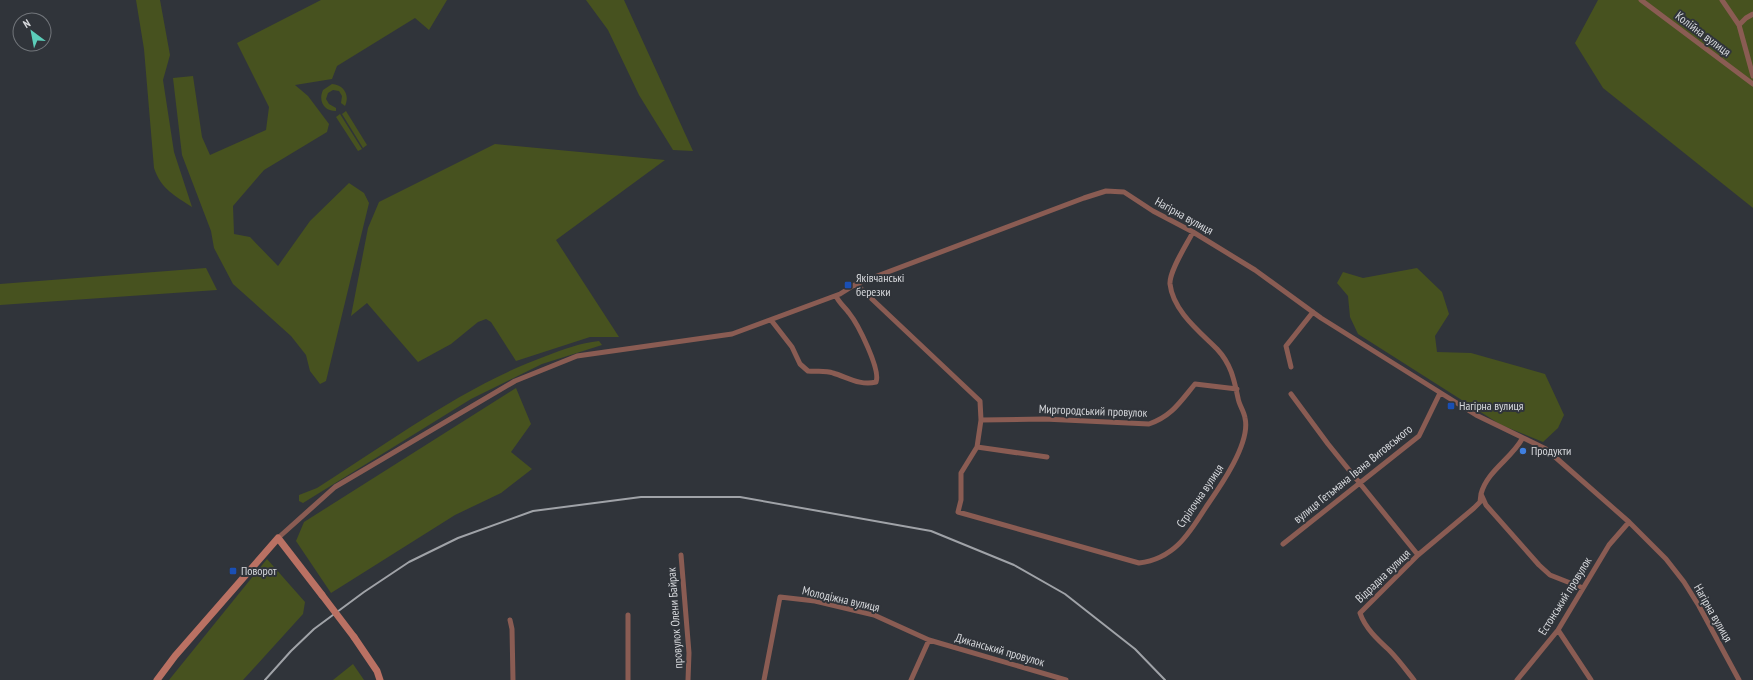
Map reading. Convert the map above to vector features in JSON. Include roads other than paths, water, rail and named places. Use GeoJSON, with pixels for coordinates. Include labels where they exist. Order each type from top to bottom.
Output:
{"type":"FeatureCollection","features":[{"type":"Feature","properties":{"kind":"street","name":"Колійна вулиця"},"geometry":{"type":"LineString","coordinates":[[1641,0],[1753,84]]}},
{"type":"Feature","properties":{"kind":"street"},"geometry":{"type":"LineString","coordinates":[[1722,0],[1739,25],[1753,76]]}},
{"type":"Feature","properties":{"kind":"street"},"geometry":{"type":"LineString","coordinates":[[1739,25],[1753,14]]}},
{"type":"Feature","properties":{"kind":"street","name":"Нагірна вулиця"},"geometry":{"type":"LineString","coordinates":[[856,284],[1084,198],[1106,191],[1124,192],[1153,211],[1193,232],[1255,270],[1365,347],[1440,394],[1476,415],[1546,450],[1629,522],[1666,559],[1684,582],[1739,680]]}},
{"type":"Feature","properties":{"kind":"street","name":"Стрілочна вулиця"},"geometry":{"type":"LineString","coordinates":[[977,447],[962,473],[962,500],[958,512],[1139,563],[1158,558],[1178,546],[1230,472],[1246,432],[1246,418],[1238,400],[1232,369],[1227,361],[1193,328],[1175,300],[1170,283],[1174,270],[1193,232]]}},
{"type":"Feature","properties":{"kind":"street"},"geometry":{"type":"LineString","coordinates":[[157,680],[175,656],[278,538],[335,487],[515,381],[577,356],[732,334],[836,296],[856,284],[980,401],[981,420],[977,447],[1047,457]]}},
{"type":"Feature","properties":{"kind":"street"},"geometry":{"type":"LineString","coordinates":[[771,320],[792,347],[800,364],[808,371],[826,371],[849,380],[871,383],[876,382],[878,379],[877,373],[861,333],[849,313],[838,302],[836,296]]}},
{"type":"Feature","properties":{"kind":"street"},"geometry":{"type":"LineString","coordinates":[[1291,367],[1286,346],[1314,312]]}},
{"type":"Feature","properties":{"kind":"street","name":"Миргородський провулок"},"geometry":{"type":"LineString","coordinates":[[981,420],[1044,419],[1149,424],[1164,419],[1174,410],[1195,384],[1237,389]]}},
{"type":"Feature","properties":{"kind":"street"},"geometry":{"type":"LineString","coordinates":[[1292,394],[1298,406],[1359,484],[1418,555]]}},
{"type":"Feature","properties":{"kind":"street","name":"вулиця Гетьмана Івана Виговського"},"geometry":{"type":"LineString","coordinates":[[1283,544],[1419,436],[1440,394]]}},
{"type":"Feature","properties":{"kind":"street","name":"Відрадна вулиця"},"geometry":{"type":"LineString","coordinates":[[1414,680],[1390,651],[1381,644],[1362,620],[1360,613],[1418,555],[1480,502],[1484,483],[1513,452],[1522,439]]}},
{"type":"Feature","properties":{"kind":"street"},"geometry":{"type":"LineString","coordinates":[[1481,494],[1486,504],[1539,565],[1550,575],[1583,588]]}},
{"type":"Feature","properties":{"kind":"street","name":"Естонський провулок"},"geometry":{"type":"LineString","coordinates":[[1517,680],[1558,630],[1609,545],[1629,522]]}},
{"type":"Feature","properties":{"kind":"street"},"geometry":{"type":"LineString","coordinates":[[278,538],[354,637],[377,672],[380,680]]}},
{"type":"Feature","properties":{"kind":"street","name":"провулок Олени Байрак"},"geometry":{"type":"LineString","coordinates":[[680,556],[689,653],[688,680]]}},
{"type":"Feature","properties":{"kind":"street","name":"Молодіжна вулиця"},"geometry":{"type":"LineString","coordinates":[[764,680],[780,597],[815,601],[874,615],[929,640]]}},
{"type":"Feature","properties":{"kind":"street"},"geometry":{"type":"LineString","coordinates":[[628,615],[628,680]]}},
{"type":"Feature","properties":{"kind":"street"},"geometry":{"type":"LineString","coordinates":[[510,620],[512,629],[513,680]]}},
{"type":"Feature","properties":{"kind":"street"},"geometry":{"type":"LineString","coordinates":[[1558,630],[1591,680]]}},
{"type":"Feature","properties":{"kind":"street"},"geometry":{"type":"LineString","coordinates":[[911,680],[929,640]]}},
{"type":"Feature","properties":{"kind":"street","name":"Диканський провулок"},"geometry":{"type":"LineString","coordinates":[[929,640],[1050,678],[1066,680]]}},
{"type":"Feature","properties":{"kind":"railway"},"geometry":{"type":"LineString","coordinates":[[265,680],[291,651],[314,629],[364,592],[409,562],[458,538],[533,511],[641,497],[740,497],[931,531],[1014,565],[1065,594],[1135,649],[1165,680]]}},
{"type":"Feature","properties":{"kind":"place","name":"Яківчанські березки"},"geometry":{"type":"Point","coordinates":[848,285]}},
{"type":"Feature","properties":{"kind":"place","name":"Нагірна вулиця"},"geometry":{"type":"Point","coordinates":[1451,406]}},
{"type":"Feature","properties":{"kind":"place","name":"Продукти"},"geometry":{"type":"Point","coordinates":[1523,451]}},
{"type":"Feature","properties":{"kind":"place","name":"Поворот"},"geometry":{"type":"Point","coordinates":[233,571]}}]}
